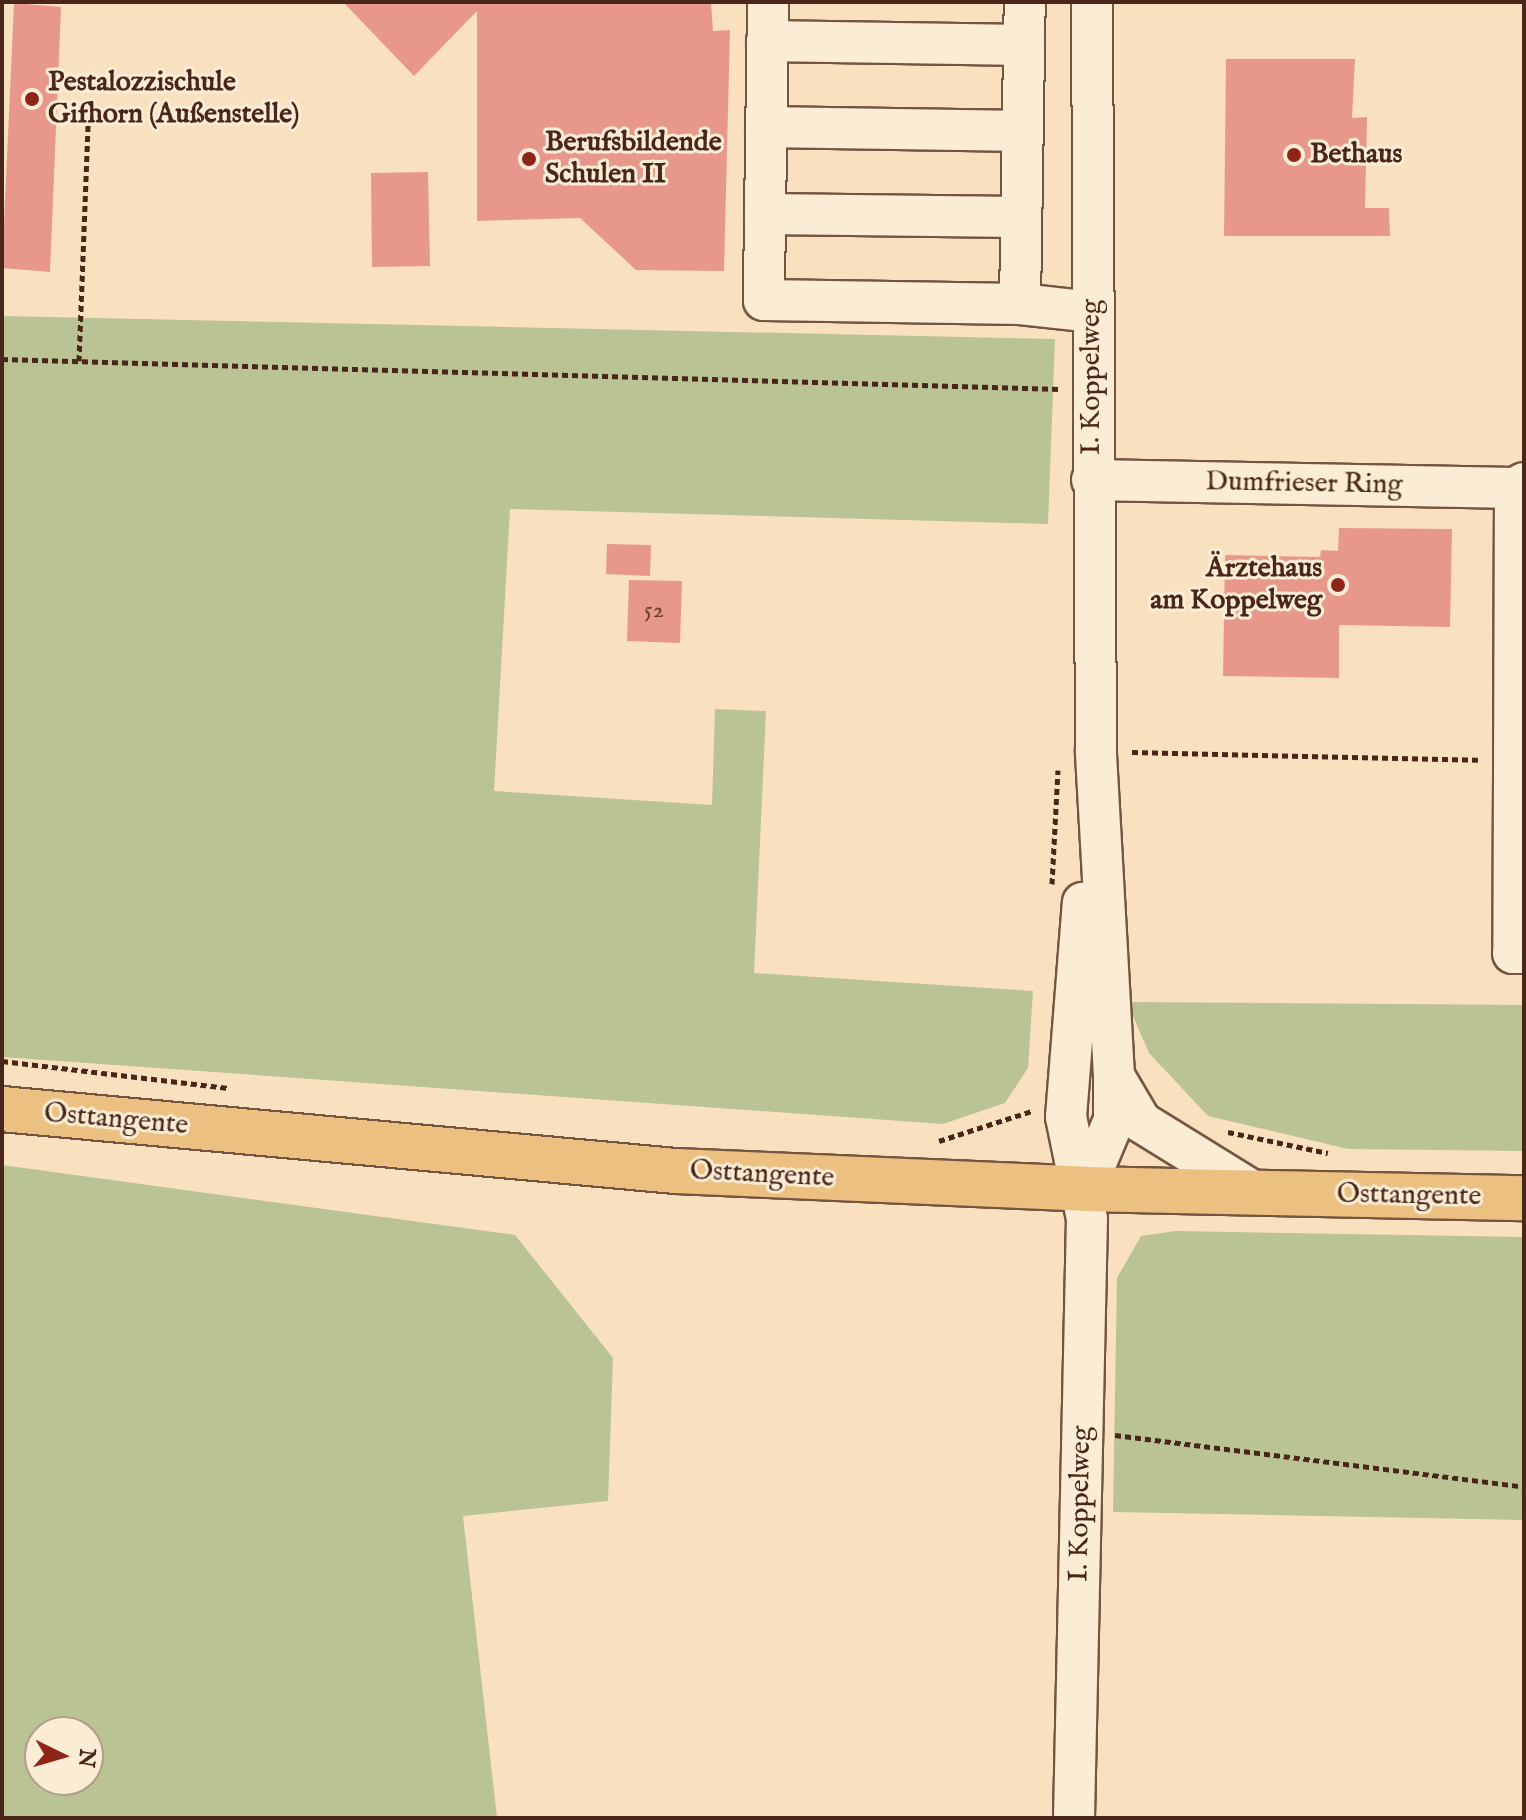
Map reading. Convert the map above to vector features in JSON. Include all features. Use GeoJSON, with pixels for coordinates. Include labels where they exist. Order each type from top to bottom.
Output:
{"type":"FeatureCollection","features":[{"type":"Feature","properties":{"kind":"main road","name":"Osttangente"},"geometry":{"type":"LineString","coordinates":[[2,1109],[676,1171],[1085,1189],[1524,1198]]}},
{"type":"Feature","properties":{"kind":"street"},"geometry":{"type":"LineString","coordinates":[[768,2],[764,300],[1020,304],[1092,312]]}},
{"type":"Feature","properties":{"kind":"street"},"geometry":{"type":"LineString","coordinates":[[1020,304],[1025,2]]}},
{"type":"Feature","properties":{"kind":"street","name":"I. Koppelweg"},"geometry":{"type":"LineString","coordinates":[[1074,1818],[1085,1189],[1114,1120],[1096,751],[1092,480],[1092,2]]}},
{"type":"Feature","properties":{"kind":"street"},"geometry":{"type":"LineString","coordinates":[[767,41],[1024,45]]}},
{"type":"Feature","properties":{"kind":"street"},"geometry":{"type":"LineString","coordinates":[[766,127],[1023,131]]}},
{"type":"Feature","properties":{"kind":"street"},"geometry":{"type":"LineString","coordinates":[[765,214],[1021,217]]}},
{"type":"Feature","properties":{"kind":"street","name":"Dumfrieser Ring"},"geometry":{"type":"LineString","coordinates":[[1092,480],[1519,486],[1513,761],[1513,953],[1524,953]]}},
{"type":"Feature","properties":{"kind":"street","name":"I. Koppelweg"},"geometry":{"type":"LineString","coordinates":[[1085,1189],[1071,1159],[1066,1117],[1096,751]]}},
{"type":"Feature","properties":{"kind":"street","name":"I. Koppelweg"},"geometry":{"type":"LineString","coordinates":[[1114,1076],[1141,1122],[1256,1193]]}},
{"type":"Feature","properties":{"kind":"path"},"geometry":{"type":"LineString","coordinates":[[79,361],[89,102]]}},
{"type":"Feature","properties":{"kind":"path"},"geometry":{"type":"LineString","coordinates":[[2,359],[1069,389]]}},
{"type":"Feature","properties":{"kind":"path"},"geometry":{"type":"LineString","coordinates":[[1096,751],[1513,761]]}},
{"type":"Feature","properties":{"kind":"path"},"geometry":{"type":"LineString","coordinates":[[2,1061],[239,1090]]}},
{"type":"Feature","properties":{"kind":"path"},"geometry":{"type":"LineString","coordinates":[[930,1141],[1027,1111]]}},
{"type":"Feature","properties":{"kind":"path"},"geometry":{"type":"LineString","coordinates":[[1218,1129],[1345,1156]]}},
{"type":"Feature","properties":{"kind":"path"},"geometry":{"type":"LineString","coordinates":[[1082,1430],[1524,1487]]}},
{"type":"Feature","properties":{"kind":"green space"},"geometry":{"type":"Polygon","coordinates":[[[2,316],[1055,339],[1048,524],[510,509],[494,791],[712,805],[715,709],[766,711],[754,973],[1033,991],[1028,1068],[1005,1103],[943,1124],[2,1057],[2,316]]]}},
{"type":"Feature","properties":{"kind":"green space"},"geometry":{"type":"Polygon","coordinates":[[[1127,1002],[1524,1005],[1524,1151],[1348,1149],[1208,1116],[1149,1053],[1127,1002]]]}},
{"type":"Feature","properties":{"kind":"green space"},"geometry":{"type":"Polygon","coordinates":[[[2,1165],[515,1235],[613,1358],[608,1501],[463,1516],[497,1818],[2,1818],[2,1165]]]}},
{"type":"Feature","properties":{"kind":"green space"},"geometry":{"type":"Polygon","coordinates":[[[1175,1231],[1524,1237],[1524,1520],[1113,1512],[1117,1278],[1141,1236],[1175,1231]]]}},
{"type":"Feature","properties":{"kind":"building"},"geometry":{"type":"Polygon","coordinates":[[[343,2],[711,2],[713,31],[730,30],[724,271],[636,270],[580,218],[477,221],[477,11],[414,76],[343,2]]]}},
{"type":"Feature","properties":{"kind":"building"},"geometry":{"type":"Polygon","coordinates":[[[14,3],[61,7],[50,272],[2,268],[14,3]]]}},
{"type":"Feature","properties":{"kind":"building","name":"Bethaus"},"geometry":{"type":"Polygon","coordinates":[[[1226,59],[1355,59],[1352,118],[1367,117],[1365,208],[1389,208],[1390,236],[1224,236],[1226,59]]]}},
{"type":"Feature","properties":{"kind":"building"},"geometry":{"type":"Polygon","coordinates":[[[428,172],[430,266],[372,267],[371,173],[428,172]]]}},
{"type":"Feature","properties":{"kind":"building","name":"Ärztehaus am Koppelweg"},"geometry":{"type":"Polygon","coordinates":[[[1339,528],[1452,529],[1450,627],[1339,625],[1339,678],[1223,676],[1225,555],[1320,557],[1321,550],[1338,551],[1339,528]]]}},
{"type":"Feature","properties":{"kind":"building"},"geometry":{"type":"Polygon","coordinates":[[[607,544],[651,545],[650,576],[606,574],[607,544]]]}},
{"type":"Feature","properties":{"kind":"building"},"geometry":{"type":"Polygon","coordinates":[[[629,580],[682,581],[680,643],[627,641],[629,580]]]}},
{"type":"Feature","properties":{"kind":"place","name":"Pestalozzischule Gifhorn (Außenstelle)"},"geometry":{"type":"Point","coordinates":[32,99]}},
{"type":"Feature","properties":{"kind":"place","name":"Bethaus"},"geometry":{"type":"Point","coordinates":[1294,155]}},
{"type":"Feature","properties":{"kind":"place","name":"Berufsbildende Schulen II"},"geometry":{"type":"Point","coordinates":[529,159]}},
{"type":"Feature","properties":{"kind":"place","name":"Ärztehaus am Koppelweg"},"geometry":{"type":"Point","coordinates":[1338,585]}}]}
